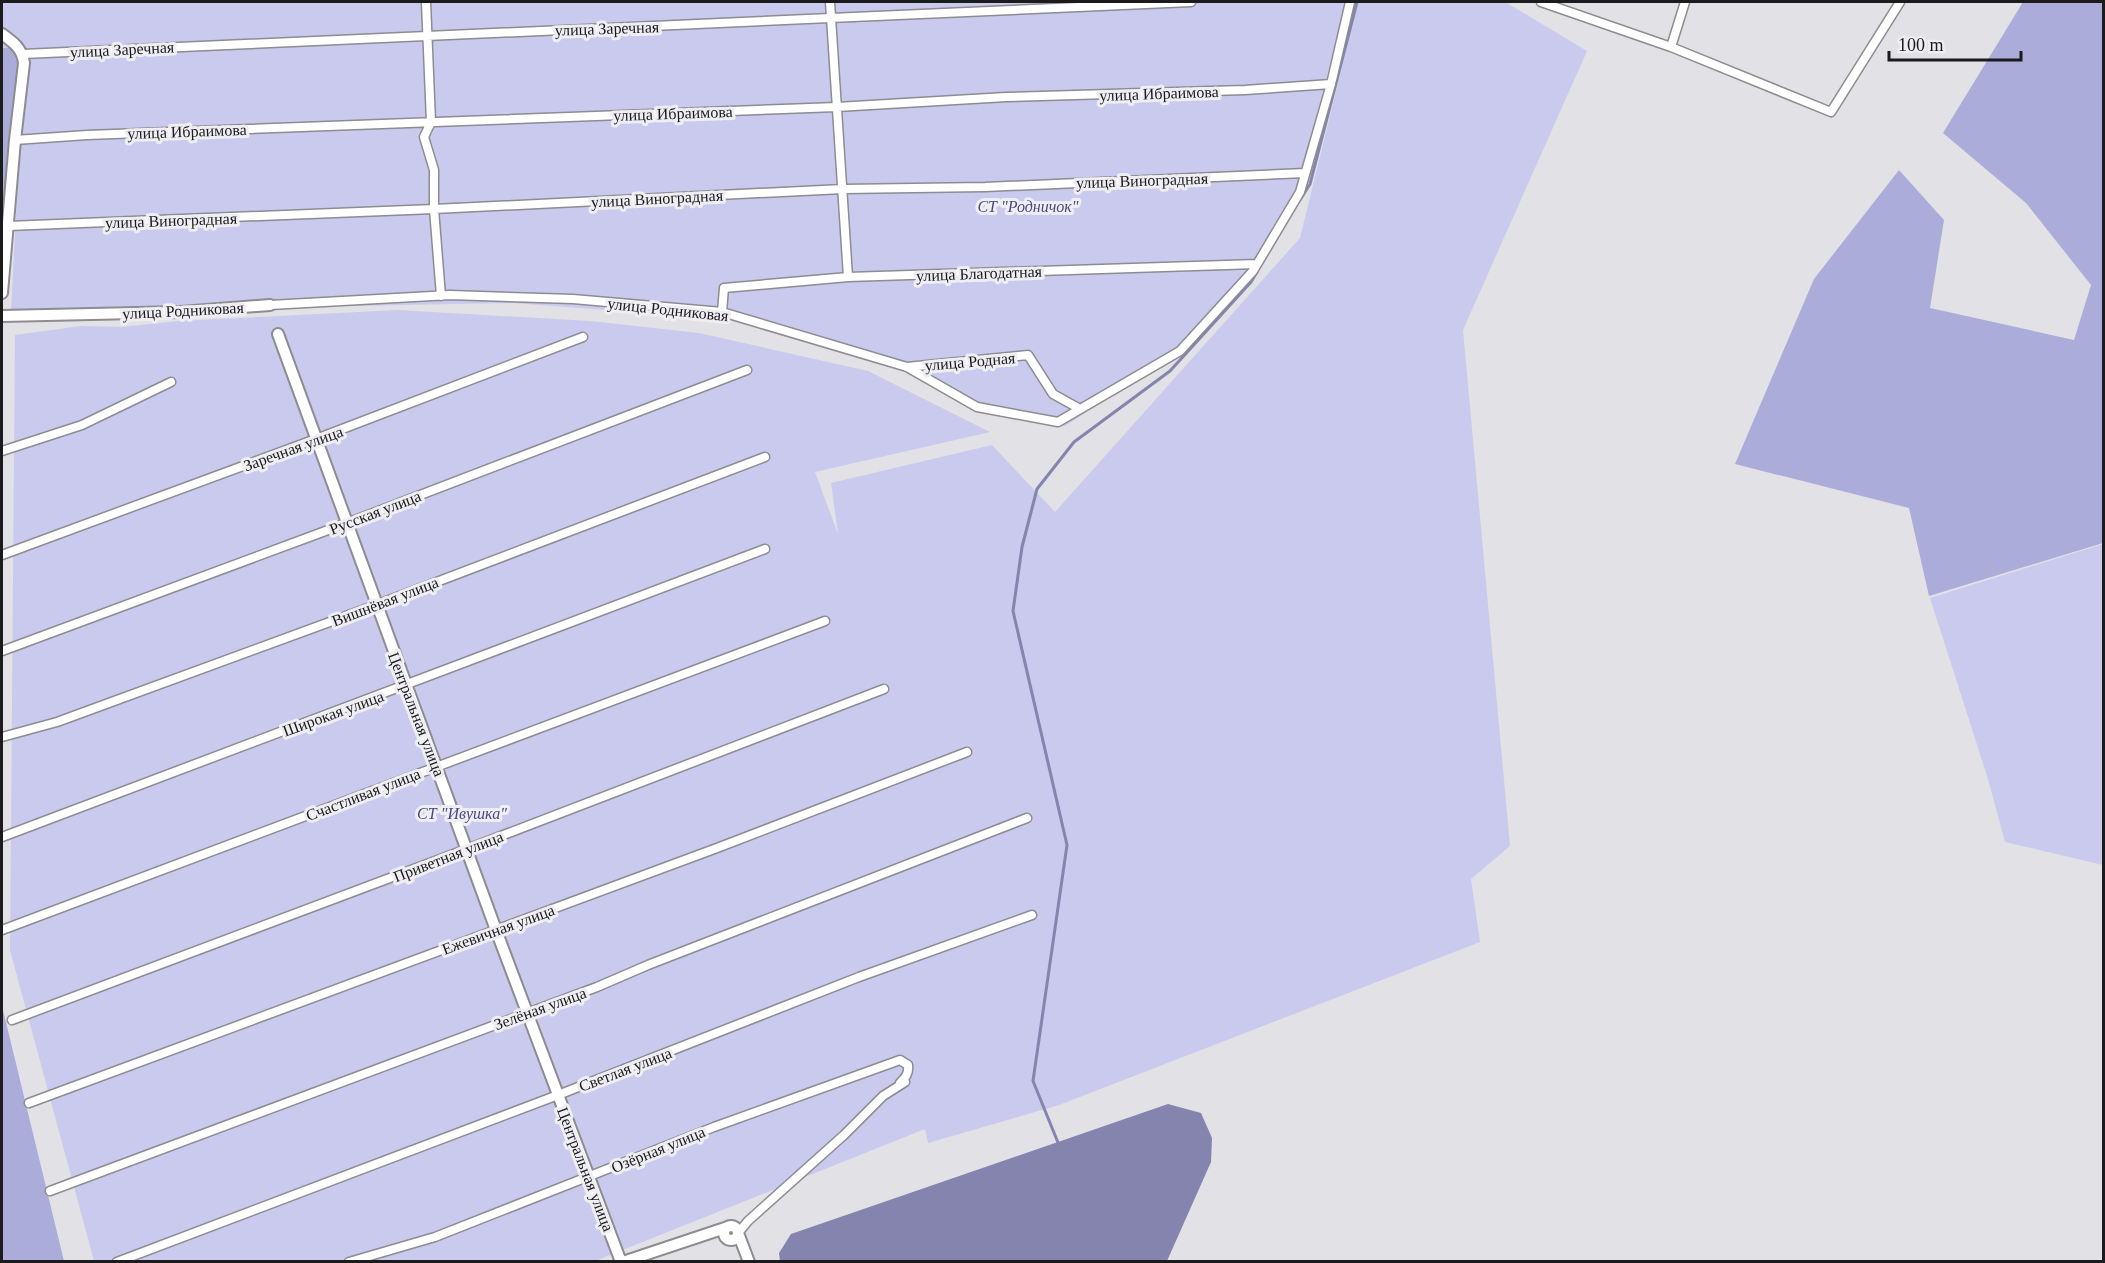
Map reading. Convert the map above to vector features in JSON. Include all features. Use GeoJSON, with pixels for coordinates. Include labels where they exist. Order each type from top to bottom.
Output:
{"type":"FeatureCollection","features":[{"type":"Feature","properties":{"kind":"street"},"geometry":{"type":"LineString","coordinates":[[426,2],[430,122],[424,137],[434,170],[434,209],[441,296]]}},
{"type":"Feature","properties":{"kind":"street"},"geometry":{"type":"LineString","coordinates":[[830,2],[848,277]]}},
{"type":"Feature","properties":{"kind":"street","name":"улица Заречная"},"geometry":{"type":"LineString","coordinates":[[23,54],[1191,2]]}},
{"type":"Feature","properties":{"kind":"street","name":"улица Родниковая"},"geometry":{"type":"LineString","coordinates":[[2,316],[181,312],[441,296],[573,299],[722,312],[907,367],[977,407],[1058,422],[1180,351],[1257,264],[1300,192],[1331,84],[1350,2]]}},
{"type":"Feature","properties":{"kind":"street"},"geometry":{"type":"LineString","coordinates":[[1541,2],[1671,47],[1831,112],[1898,4],[1888,2]]}},
{"type":"Feature","properties":{"kind":"street"},"geometry":{"type":"LineString","coordinates":[[1671,47],[1685,2]]}},
{"type":"Feature","properties":{"kind":"street"},"geometry":{"type":"LineString","coordinates":[[2,34],[14,42],[23,54],[24,63],[2,292]]}},
{"type":"Feature","properties":{"kind":"street","name":"улица Ибраимова"},"geometry":{"type":"LineString","coordinates":[[15,140],[87,135],[837,107],[1006,97],[1245,90],[1331,84]]}},
{"type":"Feature","properties":{"kind":"street","name":"улица Виноградная"},"geometry":{"type":"LineString","coordinates":[[8,226],[434,209],[843,189],[985,187],[1305,173]]}},
{"type":"Feature","properties":{"kind":"street","name":"улица Благодатная"},"geometry":{"type":"LineString","coordinates":[[722,312],[724,288],[848,277],[1257,264]]}},
{"type":"Feature","properties":{"kind":"street","name":"Центральная улица"},"geometry":{"type":"LineString","coordinates":[[278,334],[496,930],[622,1262]]}},
{"type":"Feature","properties":{"kind":"street","name":"Заречная улица"},"geometry":{"type":"LineString","coordinates":[[2,555],[583,337]]}},
{"type":"Feature","properties":{"kind":"street","name":"улица Родная"},"geometry":{"type":"LineString","coordinates":[[907,367],[1028,355],[1053,394],[1080,409]]}},
{"type":"Feature","properties":{"kind":"street","name":"Русская улица"},"geometry":{"type":"LineString","coordinates":[[2,651],[747,370]]}},
{"type":"Feature","properties":{"kind":"street"},"geometry":{"type":"LineString","coordinates":[[2,451],[82,425],[171,382]]}},
{"type":"Feature","properties":{"kind":"street","name":"Вишнёвая улица"},"geometry":{"type":"LineString","coordinates":[[2,737],[57,722],[376,605],[765,457]]}},
{"type":"Feature","properties":{"kind":"street","name":"Широкая улица"},"geometry":{"type":"LineString","coordinates":[[2,837],[765,549]]}},
{"type":"Feature","properties":{"kind":"street","name":"Счастливая улица"},"geometry":{"type":"LineString","coordinates":[[2,930],[825,621]]}},
{"type":"Feature","properties":{"kind":"street","name":"Приветная улица"},"geometry":{"type":"LineString","coordinates":[[12,1020],[884,689]]}},
{"type":"Feature","properties":{"kind":"street","name":"Ежевичная улица"},"geometry":{"type":"LineString","coordinates":[[29,1103],[717,848],[967,752]]}},
{"type":"Feature","properties":{"kind":"street","name":"Зелёная улица"},"geometry":{"type":"LineString","coordinates":[[50,1191],[527,1012],[1027,818]]}},
{"type":"Feature","properties":{"kind":"street","name":"Светлая улица"},"geometry":{"type":"LineString","coordinates":[[117,1262],[558,1095],[859,977],[1032,915]]}},
{"type":"Feature","properties":{"kind":"street","name":"Озёрная улица"},"geometry":{"type":"LineString","coordinates":[[349,1262],[435,1237],[714,1127],[900,1060],[908,1065],[909,1070],[900,1083]]}},
{"type":"Feature","properties":{"kind":"street"},"geometry":{"type":"LineString","coordinates":[[622,1262],[703,1234],[730,1232],[748,1221],[844,1135],[883,1096],[900,1083],[911,1080]]}},
{"type":"Feature","properties":{"kind":"street"},"geometry":{"type":"LineString","coordinates":[[730,1232],[747,1257]]}},
{"type":"Feature","properties":{"kind":"green space","name":"СТ \"Родничок\""},"geometry":{"type":"Polygon","coordinates":[[[2,2],[1346,2],[1299,183],[1244,278],[1184,349],[1065,426],[974,410],[895,367],[724,319],[514,303],[11,312],[24,64],[2,46],[2,2]]]}},
{"type":"Feature","properties":{"kind":"green space","name":"СТ \"Ивушка\""},"geometry":{"type":"Polygon","coordinates":[[[1358,2],[1505,2],[1587,51],[1463,330],[1510,846],[1471,879],[1480,942],[1059,1105],[928,1143],[925,1129],[595,1261],[94,1261],[10,950],[15,335],[81,326],[122,327],[179,321],[398,310],[590,321],[699,333],[868,371],[990,432],[815,472],[838,534],[831,483],[992,445],[1055,512],[1300,238],[1358,2]]]}},
{"type":"Feature","properties":{"kind":"green space"},"geometry":{"type":"Polygon","coordinates":[[[2104,544],[2103,865],[2005,842],[1988,779],[1930,598],[2104,544]]]}},
{"type":"Feature","properties":{"kind":"shaded area"},"geometry":{"type":"Polygon","coordinates":[[[2023,2],[2103,2],[2103,543],[1929,596],[1909,508],[1735,464],[1814,279],[1899,170],[1944,220],[1930,308],[2074,340],[2091,285],[2026,203],[1943,133],[2023,2]]]}},
{"type":"Feature","properties":{"kind":"shaded area"},"geometry":{"type":"Polygon","coordinates":[[[2,48],[11,48],[22,73],[3,212],[2,48]]]}},
{"type":"Feature","properties":{"kind":"shaded area"},"geometry":{"type":"Polygon","coordinates":[[[2,1006],[64,1261],[2,1261],[2,1006]]]}},
{"type":"Feature","properties":{"kind":"shaded area"},"geometry":{"type":"Polygon","coordinates":[[[1168,1104],[1201,1113],[1212,1138],[1211,1162],[1167,1261],[780,1261],[779,1253],[791,1234],[1168,1104]]]}},
{"type":"Feature","properties":{"kind":"waterway"},"geometry":{"type":"LineString","coordinates":[[1300,200],[1310,184],[1357,2]]}},
{"type":"Feature","properties":{"kind":"waterway"},"geometry":{"type":"LineString","coordinates":[[1059,1145],[1033,1081],[1067,845],[1013,611],[1022,547],[1037,489],[1074,442],[1170,371],[1251,282],[1257,272]]}}]}
